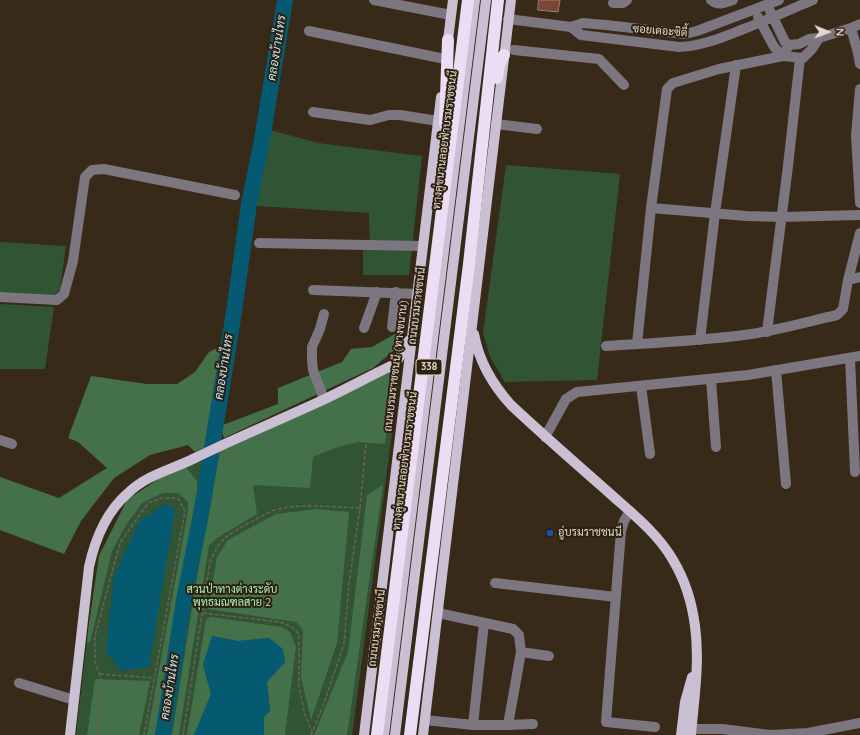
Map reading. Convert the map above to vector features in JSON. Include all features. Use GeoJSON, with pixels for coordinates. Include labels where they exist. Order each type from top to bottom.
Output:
{"type":"FeatureCollection","features":[{"type":"Feature","properties":{"kind":"highway","name":"ถนนบรมราชชนนี"},"geometry":{"type":"LineString","coordinates":[[377,735],[468,0]]}},
{"type":"Feature","properties":{"kind":"highway","name":"338"},"geometry":{"type":"LineString","coordinates":[[410,735],[478,186],[498,0]]}},
{"type":"Feature","properties":{"kind":"highway"},"geometry":{"type":"LineString","coordinates":[[444,192],[448,40]]}},
{"type":"Feature","properties":{"kind":"highway"},"geometry":{"type":"LineString","coordinates":[[478,186],[484,167],[490,114],[499,64],[509,52]]}},
{"type":"Feature","properties":{"kind":"main road","name":"ถนนบรมราชชนนี (ทางขนาน)"},"geometry":{"type":"LineString","coordinates":[[364,735],[453,0]]}},
{"type":"Feature","properties":{"kind":"main road","name":"ทางคู่ขนานลอยฟ้าบรมราชชนนี"},"geometry":{"type":"LineString","coordinates":[[384,735],[474,0]]}},
{"type":"Feature","properties":{"kind":"main road","name":"338"},"geometry":{"type":"LineString","coordinates":[[395,735],[486,0]]}},
{"type":"Feature","properties":{"kind":"main road"},"geometry":{"type":"LineString","coordinates":[[423,735],[496,124],[509,52],[508,19],[511,0]]}},
{"type":"Feature","properties":{"kind":"main road"},"geometry":{"type":"LineString","coordinates":[[472,323],[479,355],[499,392],[510,405],[656,536],[666,548],[680,572],[692,607],[698,664],[691,732]]}},
{"type":"Feature","properties":{"kind":"main road"},"geometry":{"type":"LineString","coordinates":[[70,735],[89,567],[94,545],[112,510],[127,493],[162,471],[187,462],[324,399],[393,365],[399,358],[412,334]]}},
{"type":"Feature","properties":{"kind":"main road"},"geometry":{"type":"LineString","coordinates":[[681,735],[685,702],[690,680],[698,664]]}},
{"type":"Feature","properties":{"kind":"street"},"geometry":{"type":"LineString","coordinates":[[374,0],[451,15]]}},
{"type":"Feature","properties":{"kind":"street"},"geometry":{"type":"LineString","coordinates":[[613,4],[623,3],[627,0]]}},
{"type":"Feature","properties":{"kind":"street"},"geometry":{"type":"LineString","coordinates":[[711,0],[716,4],[722,4],[734,0]]}},
{"type":"Feature","properties":{"kind":"street","name":"ซอยเดอะซิตี้"},"geometry":{"type":"LineString","coordinates":[[508,19],[571,27],[583,23],[685,34],[756,10],[779,0]]}},
{"type":"Feature","properties":{"kind":"street","name":"ซอยเดอะซิตี้"},"geometry":{"type":"LineString","coordinates":[[571,27],[581,35],[679,47],[688,46],[706,43],[813,0]]}},
{"type":"Feature","properties":{"kind":"street"},"geometry":{"type":"LineString","coordinates":[[767,5],[785,42],[789,45],[799,44],[809,39],[819,38],[855,26],[860,64]]}},
{"type":"Feature","properties":{"kind":"street"},"geometry":{"type":"LineString","coordinates":[[756,10],[774,47],[783,56]]}},
{"type":"Feature","properties":{"kind":"street"},"geometry":{"type":"LineString","coordinates":[[605,38],[606,25]]}},
{"type":"Feature","properties":{"kind":"street"},"geometry":{"type":"LineString","coordinates":[[309,31],[445,59]]}},
{"type":"Feature","properties":{"kind":"street"},"geometry":{"type":"LineString","coordinates":[[637,344],[651,208],[668,89],[673,83],[679,80],[736,65],[783,56],[802,58],[812,49],[819,38]]}},
{"type":"Feature","properties":{"kind":"street"},"geometry":{"type":"LineString","coordinates":[[783,56],[789,45]]}},
{"type":"Feature","properties":{"kind":"street"},"geometry":{"type":"LineString","coordinates":[[509,52],[599,59],[624,85]]}},
{"type":"Feature","properties":{"kind":"street"},"geometry":{"type":"LineString","coordinates":[[767,332],[800,58]]}},
{"type":"Feature","properties":{"kind":"street"},"geometry":{"type":"LineString","coordinates":[[700,340],[714,213],[736,65]]}},
{"type":"Feature","properties":{"kind":"street"},"geometry":{"type":"LineString","coordinates":[[860,89],[856,136],[860,202]]}},
{"type":"Feature","properties":{"kind":"street"},"geometry":{"type":"LineString","coordinates":[[313,112],[370,120],[389,115],[400,115],[438,121]]}},
{"type":"Feature","properties":{"kind":"street"},"geometry":{"type":"LineString","coordinates":[[496,124],[537,129]]}},
{"type":"Feature","properties":{"kind":"street"},"geometry":{"type":"LineString","coordinates":[[0,297],[58,300],[64,294],[74,261],[85,177],[92,170],[104,169],[235,195]]}},
{"type":"Feature","properties":{"kind":"street"},"geometry":{"type":"LineString","coordinates":[[651,208],[747,216],[781,217],[860,215]]}},
{"type":"Feature","properties":{"kind":"street"},"geometry":{"type":"LineString","coordinates":[[606,346],[700,340],[767,332],[837,315],[843,309],[848,280],[860,233]]}},
{"type":"Feature","properties":{"kind":"street"},"geometry":{"type":"LineString","coordinates":[[259,243],[423,246]]}},
{"type":"Feature","properties":{"kind":"street"},"geometry":{"type":"LineString","coordinates":[[848,280],[860,277]]}},
{"type":"Feature","properties":{"kind":"street"},"geometry":{"type":"LineString","coordinates":[[313,290],[417,294]]}},
{"type":"Feature","properties":{"kind":"street"},"geometry":{"type":"LineString","coordinates":[[364,328],[377,292]]}},
{"type":"Feature","properties":{"kind":"street"},"geometry":{"type":"LineString","coordinates":[[392,327],[396,292]]}},
{"type":"Feature","properties":{"kind":"street"},"geometry":{"type":"LineString","coordinates":[[324,314],[320,329],[312,347],[312,360],[313,370],[324,399]]}},
{"type":"Feature","properties":{"kind":"street"},"geometry":{"type":"LineString","coordinates":[[545,437],[566,399],[577,392],[711,379],[855,357],[855,472]]}},
{"type":"Feature","properties":{"kind":"street"},"geometry":{"type":"LineString","coordinates":[[776,370],[786,484]]}},
{"type":"Feature","properties":{"kind":"street"},"geometry":{"type":"LineString","coordinates":[[711,379],[716,447]]}},
{"type":"Feature","properties":{"kind":"street"},"geometry":{"type":"LineString","coordinates":[[641,386],[650,454]]}},
{"type":"Feature","properties":{"kind":"street"},"geometry":{"type":"LineString","coordinates":[[0,440],[12,444]]}},
{"type":"Feature","properties":{"kind":"street"},"geometry":{"type":"LineString","coordinates":[[630,512],[624,521],[621,531],[606,722],[656,727]]}},
{"type":"Feature","properties":{"kind":"street"},"geometry":{"type":"LineString","coordinates":[[495,583],[616,597]]}},
{"type":"Feature","properties":{"kind":"street"},"geometry":{"type":"LineString","coordinates":[[438,613],[505,627],[517,632],[519,635],[521,652],[508,725]]}},
{"type":"Feature","properties":{"kind":"street"},"geometry":{"type":"LineString","coordinates":[[473,725],[484,622]]}},
{"type":"Feature","properties":{"kind":"street"},"geometry":{"type":"LineString","coordinates":[[521,652],[549,656]]}},
{"type":"Feature","properties":{"kind":"street"},"geometry":{"type":"LineString","coordinates":[[18,683],[74,700]]}},
{"type":"Feature","properties":{"kind":"street"},"geometry":{"type":"LineString","coordinates":[[425,720],[473,725],[533,724]]}},
{"type":"Feature","properties":{"kind":"street"},"geometry":{"type":"LineString","coordinates":[[691,732],[722,729],[770,735],[808,733],[860,723]]}},
{"type":"Feature","properties":{"kind":"path"},"geometry":{"type":"LineString","coordinates":[[312,734],[344,644],[349,583],[360,508],[366,443]]}},
{"type":"Feature","properties":{"kind":"path"},"geometry":{"type":"LineString","coordinates":[[96,735],[102,681],[95,661],[95,636],[120,543],[148,503],[162,498],[178,498],[185,511],[144,735]]}},
{"type":"Feature","properties":{"kind":"path"},"geometry":{"type":"LineString","coordinates":[[183,735],[210,563],[216,548],[227,536],[268,513],[282,508],[318,506],[360,508]]}},
{"type":"Feature","properties":{"kind":"path"},"geometry":{"type":"LineString","coordinates":[[203,613],[280,622],[292,627],[299,634],[299,686],[305,715],[312,734]]}},
{"type":"Feature","properties":{"kind":"path"},"geometry":{"type":"LineString","coordinates":[[99,674],[154,678]]}},
{"type":"Feature","properties":{"kind":"green space"},"geometry":{"type":"Polygon","coordinates":[[[270,130],[318,143],[422,156],[409,275],[363,275],[363,250],[370,249],[369,213],[256,206],[270,130]]]}},
{"type":"Feature","properties":{"kind":"green space"},"geometry":{"type":"Polygon","coordinates":[[[506,165],[620,174],[597,380],[505,382],[490,357],[483,333],[506,165]]]}},
{"type":"Feature","properties":{"kind":"green space"},"geometry":{"type":"Polygon","coordinates":[[[0,242],[66,246],[60,289],[54,296],[0,293],[0,242]]]}},
{"type":"Feature","properties":{"kind":"green space"},"geometry":{"type":"Polygon","coordinates":[[[0,304],[54,307],[45,369],[0,369],[0,304]]]}},
{"type":"Feature","properties":{"kind":"green space"},"geometry":{"type":"Polygon","coordinates":[[[400,331],[399,346],[373,368],[224,438],[220,426],[278,404],[278,388],[342,362],[351,349],[372,347],[400,331]]]}},
{"type":"Feature","properties":{"kind":"green space"},"geometry":{"type":"Polygon","coordinates":[[[223,345],[208,446],[195,452],[188,445],[150,455],[114,478],[81,521],[64,554],[0,530],[0,477],[59,498],[107,468],[78,442],[68,438],[91,376],[147,384],[177,384],[195,372],[209,352],[223,345]]]}},
{"type":"Feature","properties":{"kind":"green space","name":"สวนป่าทางต่างระดับ พุทธมณฑลสาย 2"},"geometry":{"type":"Polygon","coordinates":[[[401,366],[352,735],[76,735],[88,631],[99,556],[127,500],[166,474],[401,366]]]}},
{"type":"Feature","properties":{"kind":"green space"},"geometry":{"type":"Polygon","coordinates":[[[395,369],[385,444],[357,442],[332,449],[313,457],[310,488],[253,485],[257,514],[217,538],[209,545],[179,735],[172,735],[203,538],[220,452],[395,369]]]}},
{"type":"Feature","properties":{"kind":"green space"},"geometry":{"type":"Polygon","coordinates":[[[185,466],[197,481],[197,503],[156,735],[147,735],[188,511],[188,502],[178,493],[163,493],[142,503],[126,525],[112,551],[90,642],[87,642],[88,631],[99,556],[127,500],[166,474],[185,466]]]}},
{"type":"Feature","properties":{"kind":"green space"},"geometry":{"type":"Polygon","coordinates":[[[383,485],[347,735],[314,735],[348,652],[367,495],[383,485]]]}},
{"type":"Feature","properties":{"kind":"green space"},"geometry":{"type":"Polygon","coordinates":[[[316,509],[349,512],[337,643],[311,720],[301,677],[303,630],[296,622],[208,609],[217,557],[228,540],[276,514],[316,509]]]}},
{"type":"Feature","properties":{"kind":"green space"},"geometry":{"type":"Polygon","coordinates":[[[211,617],[282,627],[290,632],[296,647],[285,735],[264,735],[264,717],[270,711],[267,682],[285,662],[269,638],[238,641],[212,636],[203,665],[211,694],[194,735],[187,735],[206,619],[211,617]]]}},
{"type":"Feature","properties":{"kind":"green space"},"geometry":{"type":"Polygon","coordinates":[[[95,679],[150,681],[139,735],[87,735],[95,679]]]}},
{"type":"Feature","properties":{"kind":"water"},"geometry":{"type":"Polygon","coordinates":[[[164,504],[175,509],[149,667],[121,671],[106,651],[114,576],[139,522],[164,504]]]}},
{"type":"Feature","properties":{"kind":"water"},"geometry":{"type":"Polygon","coordinates":[[[212,636],[238,641],[269,638],[283,649],[285,662],[267,682],[270,711],[264,717],[264,735],[194,735],[211,694],[203,665],[212,636]]]}},
{"type":"Feature","properties":{"kind":"building"},"geometry":{"type":"Polygon","coordinates":[[[539,0],[560,0],[558,12],[538,10],[539,0]]]}},
{"type":"Feature","properties":{"kind":"waterway","name":"คลองบ้านไทร"},"geometry":{"type":"LineString","coordinates":[[163,735],[184,600],[202,509],[234,312],[249,204],[262,140],[285,0]]}},
{"type":"Feature","properties":{"kind":"place","name":"อู่บรมราชชนนี"},"geometry":{"type":"Point","coordinates":[550,533]}}]}
